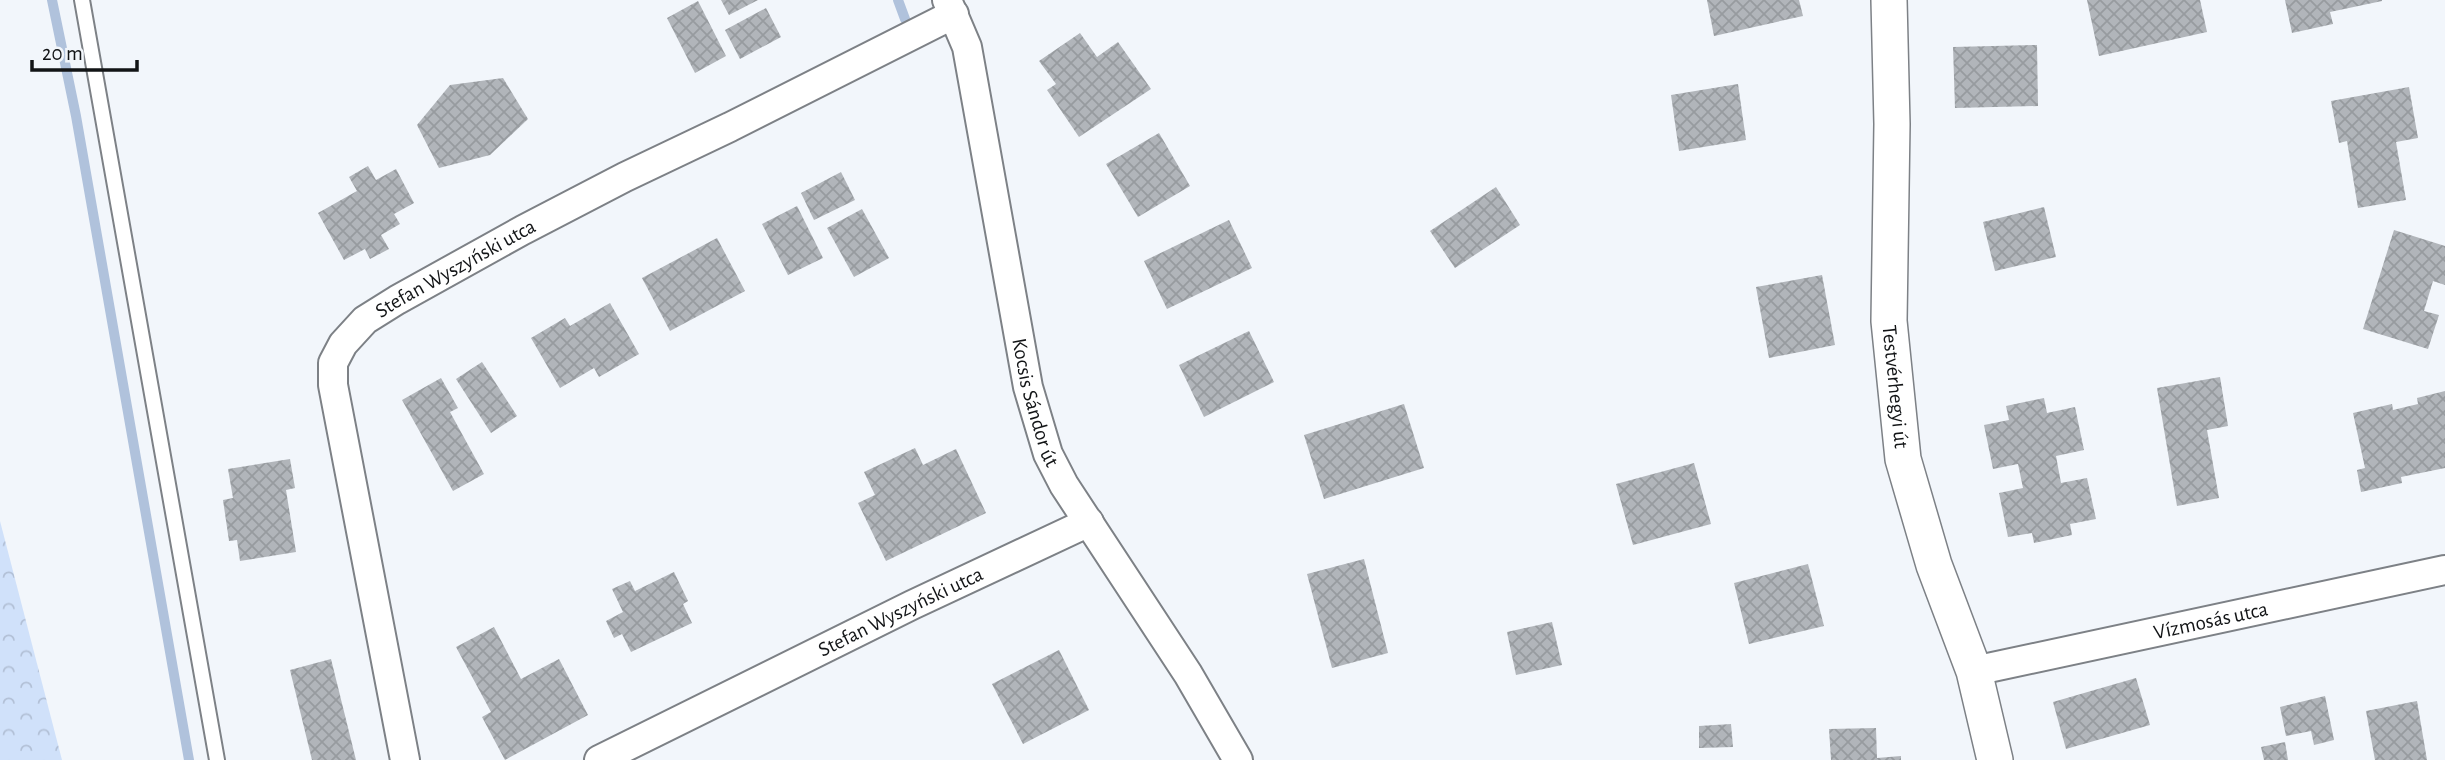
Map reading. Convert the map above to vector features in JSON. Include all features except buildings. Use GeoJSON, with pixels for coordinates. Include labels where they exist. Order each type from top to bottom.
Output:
{"type":"FeatureCollection","features":[{"type":"Feature","properties":{"kind":"street","name":"Testvérhegyi út"},"geometry":{"type":"LineString","coordinates":[[1889,0],[1892,124],[1889,321],[1903,459],[1929,553],[1974,670],[1995,760]]}},
{"type":"Feature","properties":{"kind":"street","name":"Kocsis Sándor út"},"geometry":{"type":"LineString","coordinates":[[950,7],[967,47],[1028,387],[1048,454],[1088,522],[1188,674],[1238,760]]}},
{"type":"Feature","properties":{"kind":"street","name":"Stefan Wyszyński utca"},"geometry":{"type":"LineString","coordinates":[[405,760],[333,385],[333,363],[343,344],[365,320],[523,230],[730,127],[950,7]]}},
{"type":"Feature","properties":{"kind":"street","name":"Stefan Wyszyński utca"},"geometry":{"type":"LineString","coordinates":[[600,760],[912,605],[1088,522]]}},
{"type":"Feature","properties":{"kind":"street","name":"Vízmosás utca"},"geometry":{"type":"LineString","coordinates":[[1974,670],[2445,570]]}},
{"type":"Feature","properties":{"kind":"lane"},"geometry":{"type":"LineString","coordinates":[[82,0],[217,760]]}},
{"type":"Feature","properties":{"kind":"green space"},"geometry":{"type":"Polygon","coordinates":[[[0,521],[62,760],[0,760],[0,521]]]}},
{"type":"Feature","properties":{"kind":"waterway"},"geometry":{"type":"LineString","coordinates":[[52,0],[76,116],[189,760]]}},
{"type":"Feature","properties":{"kind":"waterway"},"geometry":{"type":"LineString","coordinates":[[898,0],[905,19]]}}]}
